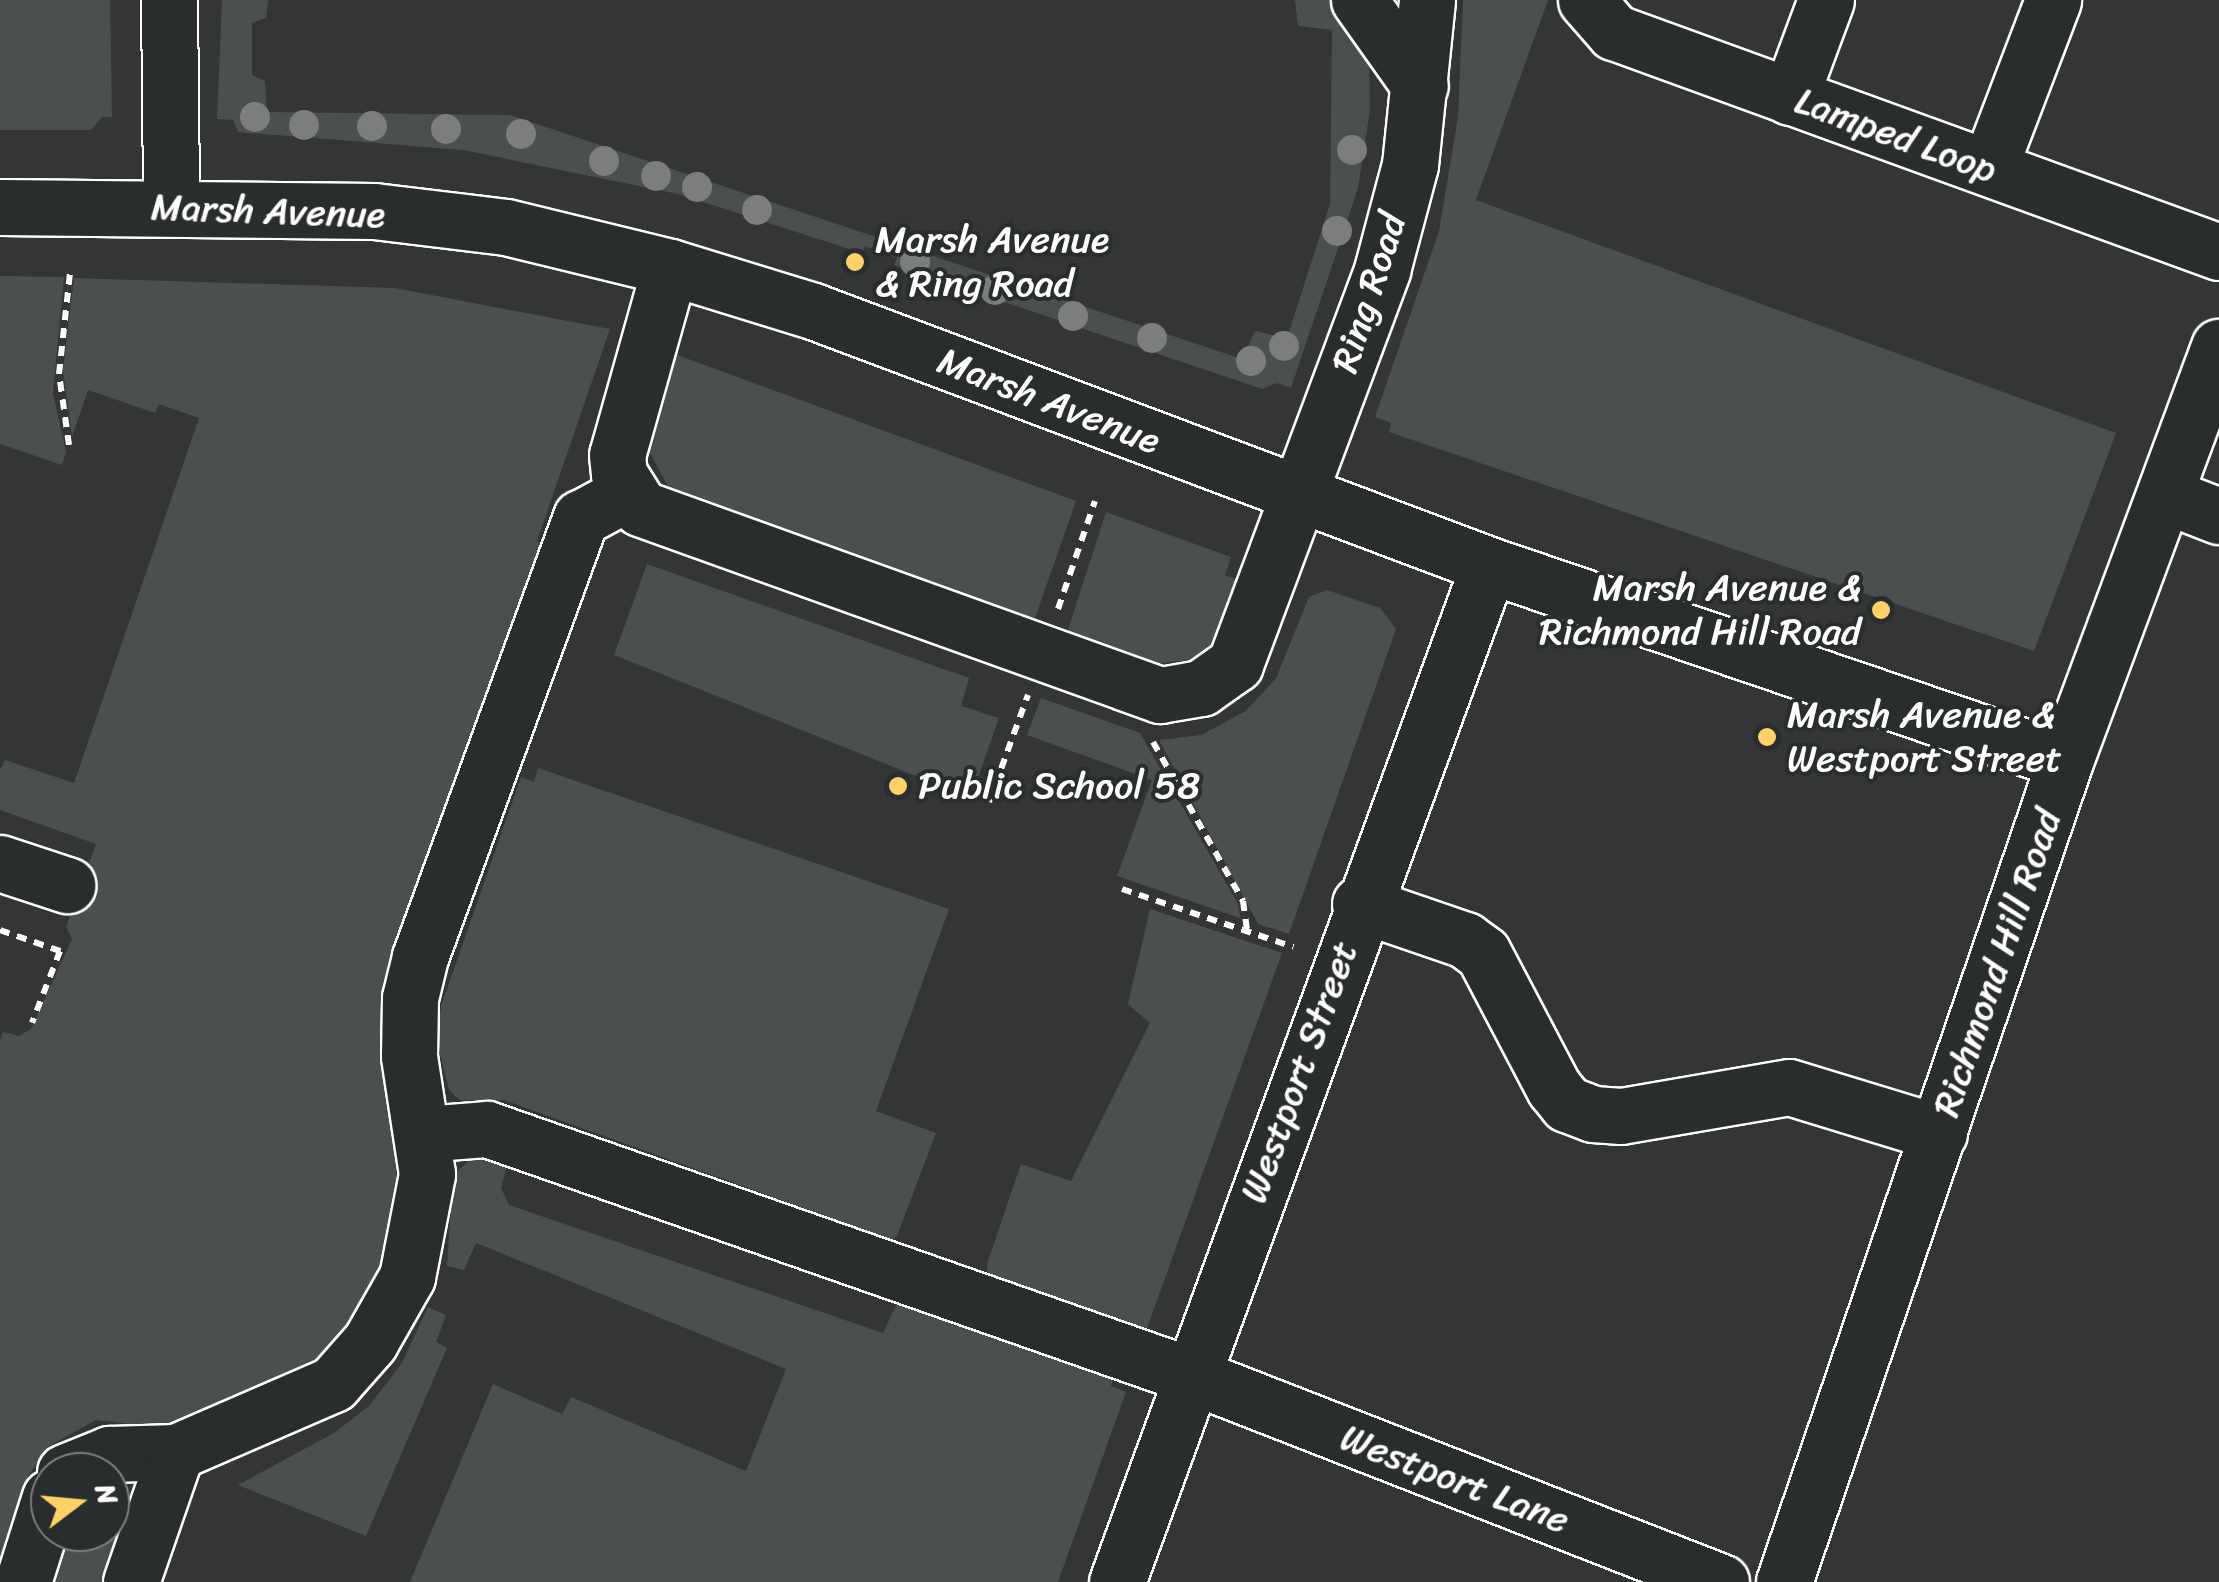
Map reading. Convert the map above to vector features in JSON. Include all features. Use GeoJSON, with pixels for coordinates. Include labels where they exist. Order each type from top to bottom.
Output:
{"type":"FeatureCollection","features":[{"type":"Feature","properties":{"kind":"street"},"geometry":{"type":"LineString","coordinates":[[169,0],[171,206]]}},
{"type":"Feature","properties":{"kind":"street"},"geometry":{"type":"LineString","coordinates":[[1359,0],[1420,86]]}},
{"type":"Feature","properties":{"kind":"street","name":"Ring Road"},"geometry":{"type":"LineString","coordinates":[[1417,0],[1420,86]]}},
{"type":"Feature","properties":{"kind":"street","name":"Ring Road"},"geometry":{"type":"LineString","coordinates":[[627,493],[658,517],[1160,695],[1201,688],[1235,664],[1382,270],[1410,164],[1426,0]]}},
{"type":"Feature","properties":{"kind":"street","name":"Lamped Loop"},"geometry":{"type":"LineString","coordinates":[[1586,0],[1614,32],[2219,252]]}},
{"type":"Feature","properties":{"kind":"street"},"geometry":{"type":"LineString","coordinates":[[1790,97],[1826,0]]}},
{"type":"Feature","properties":{"kind":"street"},"geometry":{"type":"LineString","coordinates":[[1989,168],[2054,0]]}},
{"type":"Feature","properties":{"kind":"street","name":"Marsh Avenue"},"geometry":{"type":"LineString","coordinates":[[0,207],[374,211],[506,227],[670,267],[813,311],[1490,565],[2065,762]]}},
{"type":"Feature","properties":{"kind":"street"},"geometry":{"type":"LineString","coordinates":[[130,1453],[176,1452],[332,1384],[351,1367],[409,1272],[424,1204],[422,1134],[409,1056],[410,998],[420,957],[580,518],[627,493],[618,455],[670,267]]}},
{"type":"Feature","properties":{"kind":"street","name":"Richmond Hill Road"},"geometry":{"type":"LineString","coordinates":[[1784,1582],[2065,762],[2219,347]]}},
{"type":"Feature","properties":{"kind":"street"},"geometry":{"type":"LineString","coordinates":[[2165,495],[2219,516]]}},
{"type":"Feature","properties":{"kind":"street","name":"Westport Street"},"geometry":{"type":"LineString","coordinates":[[1117,1582],[1360,904],[1490,565]]}},
{"type":"Feature","properties":{"kind":"street"},"geometry":{"type":"LineString","coordinates":[[0,863],[66,885]]}},
{"type":"Feature","properties":{"kind":"street"},"geometry":{"type":"LineString","coordinates":[[1360,904],[1466,940],[1483,954],[1554,1088],[1567,1104],[1593,1114],[1621,1116],[1789,1087],[1939,1133]]}},
{"type":"Feature","properties":{"kind":"street","name":"Westport Lane"},"geometry":{"type":"LineString","coordinates":[[422,1134],[487,1129],[1190,1375],[1721,1582]]}},
{"type":"Feature","properties":{"kind":"street"},"geometry":{"type":"LineString","coordinates":[[131,1582],[176,1452]]}},
{"type":"Feature","properties":{"kind":"street"},"geometry":{"type":"LineString","coordinates":[[23,1582],[32,1552]]}},
{"type":"Feature","properties":{"kind":"path"},"geometry":{"type":"LineString","coordinates":[[69,445],[59,374],[70,272]]}},
{"type":"Feature","properties":{"kind":"path"},"geometry":{"type":"LineString","coordinates":[[1051,629],[1096,501]]}},
{"type":"Feature","properties":{"kind":"path"},"geometry":{"type":"LineString","coordinates":[[989,802],[1030,689]]}},
{"type":"Feature","properties":{"kind":"path"},"geometry":{"type":"LineString","coordinates":[[1145,728],[1243,901],[1247,931]]}},
{"type":"Feature","properties":{"kind":"path"},"geometry":{"type":"LineString","coordinates":[[1122,889],[1293,947]]}},
{"type":"Feature","properties":{"kind":"path"},"geometry":{"type":"LineString","coordinates":[[0,930],[60,952],[32,1023]]}},
{"type":"Feature","properties":{"kind":"shaded area"},"geometry":{"type":"Polygon","coordinates":[[[0,0],[110,0],[112,117],[102,117],[91,130],[0,130],[0,0]]]}},
{"type":"Feature","properties":{"kind":"shaded area"},"geometry":{"type":"Polygon","coordinates":[[[222,0],[268,0],[266,18],[252,23],[252,75],[265,81],[267,112],[510,115],[1242,359],[1255,331],[1287,338],[1330,204],[1332,30],[1298,26],[1295,0],[1338,0],[1369,57],[1370,110],[1358,188],[1291,388],[1277,383],[1262,389],[894,265],[897,258],[865,246],[862,253],[678,194],[463,150],[238,132],[233,120],[217,119],[222,0]]]}},
{"type":"Feature","properties":{"kind":"shaded area"},"geometry":{"type":"Polygon","coordinates":[[[1463,0],[1548,0],[1476,200],[2116,433],[2034,651],[1389,432],[1391,423],[1375,417],[1439,231],[1458,117],[1463,0]]]}},
{"type":"Feature","properties":{"kind":"shaded area"},"geometry":{"type":"Polygon","coordinates":[[[0,276],[64,277],[53,393],[66,452],[62,465],[0,444],[0,276]]]}},
{"type":"Feature","properties":{"kind":"shaded area"},"geometry":{"type":"Polygon","coordinates":[[[74,278],[395,288],[610,329],[537,541],[545,545],[388,967],[380,1014],[397,1179],[380,1271],[348,1331],[310,1375],[166,1428],[96,1420],[45,1452],[30,1452],[30,1473],[0,1556],[0,1041],[3,1032],[19,1036],[31,1029],[72,939],[66,927],[96,844],[0,810],[0,770],[5,760],[74,783],[199,418],[159,404],[155,413],[88,390],[72,437],[63,369],[74,278]]]}},
{"type":"Feature","properties":{"kind":"shaded area"},"geometry":{"type":"Polygon","coordinates":[[[669,352],[1076,501],[1033,624],[671,492],[645,444],[669,352]]]}},
{"type":"Feature","properties":{"kind":"shaded area"},"geometry":{"type":"Polygon","coordinates":[[[1106,512],[1231,557],[1225,575],[1242,582],[1215,642],[1188,660],[1154,664],[1066,636],[1106,512]]]}},
{"type":"Feature","properties":{"kind":"shaded area"},"geometry":{"type":"Polygon","coordinates":[[[647,564],[969,678],[961,706],[999,718],[973,792],[931,782],[614,655],[647,564]]]}},
{"type":"Feature","properties":{"kind":"shaded area"},"geometry":{"type":"Polygon","coordinates":[[[1327,590],[1380,608],[1396,629],[1289,934],[1258,924],[1159,740],[1201,735],[1246,711],[1276,678],[1309,597],[1327,590]]]}},
{"type":"Feature","properties":{"kind":"shaded area"},"geometry":{"type":"Polygon","coordinates":[[[1041,698],[1140,733],[1238,904],[1240,918],[1117,876],[1152,780],[1027,735],[1041,698]]]}},
{"type":"Feature","properties":{"kind":"shaded area"},"geometry":{"type":"Polygon","coordinates":[[[538,768],[949,909],[876,1111],[936,1133],[897,1236],[892,1240],[504,1100],[460,1100],[449,1090],[437,1041],[441,1006],[521,777],[534,782],[538,768]]]}},
{"type":"Feature","properties":{"kind":"shaded area"},"geometry":{"type":"Polygon","coordinates":[[[1150,909],[1282,953],[1146,1331],[988,1275],[987,1264],[1021,1164],[1071,1181],[1150,1023],[1128,1004],[1150,909]]]}},
{"type":"Feature","properties":{"kind":"shaded area"},"geometry":{"type":"Polygon","coordinates":[[[472,1149],[507,1165],[501,1188],[509,1205],[883,1333],[899,1299],[1115,1373],[1111,1386],[1126,1392],[1058,1582],[410,1582],[493,1384],[562,1414],[571,1397],[746,1471],[786,1369],[476,1243],[464,1270],[447,1266],[453,1175],[472,1158],[472,1149]]]}},
{"type":"Feature","properties":{"kind":"shaded area"},"geometry":{"type":"Polygon","coordinates":[[[428,1307],[446,1315],[436,1342],[447,1348],[366,1536],[238,1485],[334,1433],[369,1406],[402,1363],[428,1307]]]}},
{"type":"Feature","properties":{"kind":"shaded area"},"geometry":{"type":"Polygon","coordinates":[[[60,1552],[113,1552],[103,1582],[50,1582],[60,1552]]]}},
{"type":"Feature","properties":{"kind":"place","name":"Marsh Avenue & Ring Road"},"geometry":{"type":"Point","coordinates":[855,262]}},
{"type":"Feature","properties":{"kind":"place","name":"Marsh Avenue & Richmond Hill Road"},"geometry":{"type":"Point","coordinates":[1881,610]}},
{"type":"Feature","properties":{"kind":"place","name":"Marsh Avenue & Westport Street"},"geometry":{"type":"Point","coordinates":[1767,737]}},
{"type":"Feature","properties":{"kind":"place","name":"Public School 58"},"geometry":{"type":"Point","coordinates":[898,786]}}]}
